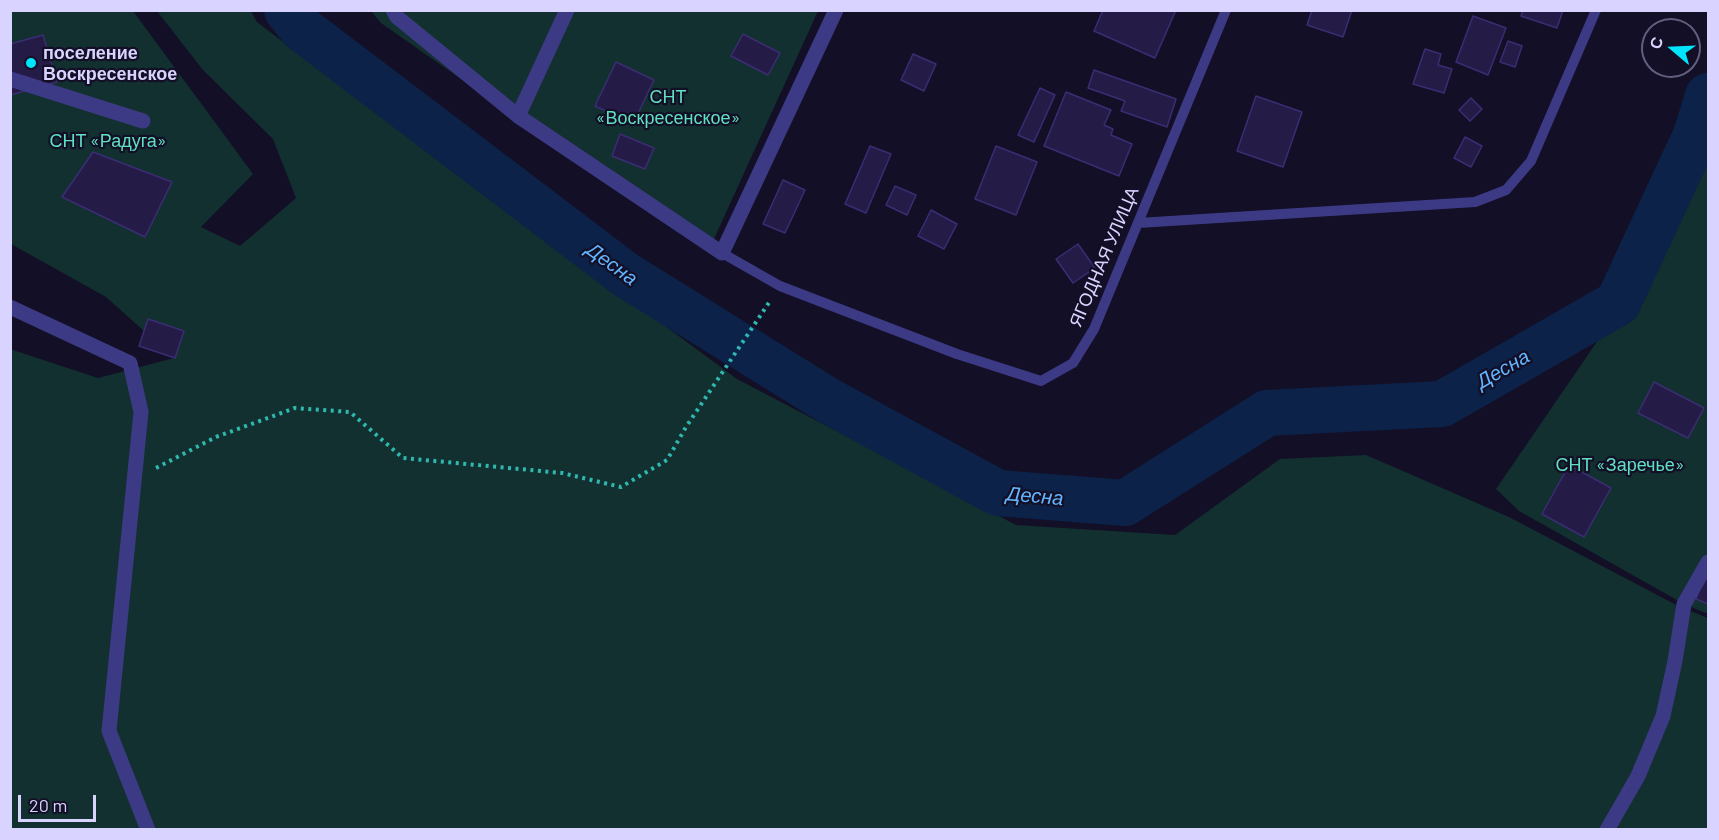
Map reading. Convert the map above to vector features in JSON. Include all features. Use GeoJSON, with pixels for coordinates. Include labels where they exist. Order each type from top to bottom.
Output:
{"type":"FeatureCollection","features":[{"type":"Feature","properties":{"kind":"street"},"geometry":{"type":"LineString","coordinates":[[393,10],[397,17],[518,116],[722,253],[836,10]]}},
{"type":"Feature","properties":{"kind":"street"},"geometry":{"type":"LineString","coordinates":[[518,116],[567,10]]}},
{"type":"Feature","properties":{"kind":"street"},"geometry":{"type":"LineString","coordinates":[[10,79],[143,121]]}},
{"type":"Feature","properties":{"kind":"street"},"geometry":{"type":"LineString","coordinates":[[10,307],[130,363],[141,412],[109,731],[148,830]]}},
{"type":"Feature","properties":{"kind":"street"},"geometry":{"type":"LineString","coordinates":[[1607,830],[1638,776],[1663,716],[1684,604],[1708,561]]}},
{"type":"Feature","properties":{"kind":"lane","name":"ЯГОДНАЯ УЛИЦА"},"geometry":{"type":"LineString","coordinates":[[722,253],[780,286],[957,354],[1041,381],[1073,363],[1094,329],[1226,10]]}},
{"type":"Feature","properties":{"kind":"lane"},"geometry":{"type":"LineString","coordinates":[[1138,224],[1475,202],[1506,190],[1531,161],[1596,10]]}},
{"type":"Feature","properties":{"kind":"path"},"geometry":{"type":"LineString","coordinates":[[134,479],[216,437],[295,408],[350,412],[403,458],[562,473],[621,486],[667,460],[686,426],[780,286]]}},
{"type":"Feature","properties":{"kind":"green space","name":"СНТ «Радуга»"},"geometry":{"type":"Polygon","coordinates":[[[11,11],[133,11],[253,174],[201,227],[240,246],[296,198],[273,139],[203,70],[157,11],[251,11],[257,22],[363,103],[737,379],[1016,525],[1175,535],[1280,459],[1366,455],[1509,517],[1680,607],[1708,618],[1708,829],[11,829],[10,349],[98,378],[174,358],[106,297],[11,244],[11,11]]]}},
{"type":"Feature","properties":{"kind":"green space","name":"СНТ «Воскресенское»"},"geometry":{"type":"Polygon","coordinates":[[[371,11],[818,11],[708,252],[381,23],[371,11]]]}},
{"type":"Feature","properties":{"kind":"green space","name":"СНТ «Заречье»"},"geometry":{"type":"Polygon","coordinates":[[[1708,131],[1708,614],[1684,604],[1519,511],[1496,489],[1629,295],[1708,131]]]}},
{"type":"Feature","properties":{"kind":"building"},"geometry":{"type":"Polygon","coordinates":[[[1103,10],[1176,10],[1155,58],[1094,31],[1103,10]]]}},
{"type":"Feature","properties":{"kind":"building"},"geometry":{"type":"Polygon","coordinates":[[[1312,10],[1352,10],[1343,37],[1307,25],[1312,10]]]}},
{"type":"Feature","properties":{"kind":"building"},"geometry":{"type":"Polygon","coordinates":[[[1523,10],[1563,10],[1557,28],[1521,16],[1523,10]]]}},
{"type":"Feature","properties":{"kind":"building"},"geometry":{"type":"Polygon","coordinates":[[[1473,16],[1506,28],[1488,75],[1456,62],[1473,16]]]}},
{"type":"Feature","properties":{"kind":"building"},"geometry":{"type":"Polygon","coordinates":[[[743,34],[780,53],[768,75],[731,56],[743,34]]]}},
{"type":"Feature","properties":{"kind":"building","name":"поселение Воскресенское"},"geometry":{"type":"Polygon","coordinates":[[[43,35],[57,82],[10,95],[10,44],[43,35]]]}},
{"type":"Feature","properties":{"kind":"building"},"geometry":{"type":"Polygon","coordinates":[[[1508,41],[1522,46],[1515,67],[1500,62],[1508,41]]]}},
{"type":"Feature","properties":{"kind":"building"},"geometry":{"type":"Polygon","coordinates":[[[1425,49],[1441,54],[1438,65],[1452,69],[1444,93],[1413,84],[1425,49]]]}},
{"type":"Feature","properties":{"kind":"building"},"geometry":{"type":"Polygon","coordinates":[[[913,54],[936,64],[924,91],[901,80],[913,54]]]}},
{"type":"Feature","properties":{"kind":"building"},"geometry":{"type":"Polygon","coordinates":[[[616,62],[654,80],[633,124],[595,106],[616,62]]]}},
{"type":"Feature","properties":{"kind":"building"},"geometry":{"type":"Polygon","coordinates":[[[1094,70],[1176,99],[1167,127],[1121,111],[1125,101],[1088,88],[1094,70]]]}},
{"type":"Feature","properties":{"kind":"building"},"geometry":{"type":"Polygon","coordinates":[[[1040,88],[1055,95],[1034,142],[1018,135],[1040,88]]]}},
{"type":"Feature","properties":{"kind":"building"},"geometry":{"type":"Polygon","coordinates":[[[1066,92],[1111,110],[1104,125],[1113,129],[1111,135],[1132,144],[1119,176],[1044,146],[1066,92]]]}},
{"type":"Feature","properties":{"kind":"building"},"geometry":{"type":"Polygon","coordinates":[[[1256,96],[1302,112],[1283,167],[1237,151],[1256,96]]]}},
{"type":"Feature","properties":{"kind":"building"},"geometry":{"type":"Polygon","coordinates":[[[1471,98],[1482,109],[1470,121],[1459,110],[1471,98]]]}},
{"type":"Feature","properties":{"kind":"building"},"geometry":{"type":"Polygon","coordinates":[[[620,134],[654,148],[645,169],[612,156],[620,134]]]}},
{"type":"Feature","properties":{"kind":"building"},"geometry":{"type":"Polygon","coordinates":[[[1465,137],[1482,146],[1471,167],[1454,158],[1465,137]]]}},
{"type":"Feature","properties":{"kind":"building"},"geometry":{"type":"Polygon","coordinates":[[[870,146],[891,154],[866,213],[845,204],[870,146]]]}},
{"type":"Feature","properties":{"kind":"building"},"geometry":{"type":"Polygon","coordinates":[[[996,146],[1037,162],[1016,215],[975,199],[996,146]]]}},
{"type":"Feature","properties":{"kind":"building"},"geometry":{"type":"Polygon","coordinates":[[[93,152],[172,182],[145,237],[62,197],[93,152]]]}},
{"type":"Feature","properties":{"kind":"building"},"geometry":{"type":"Polygon","coordinates":[[[783,180],[805,190],[785,233],[763,224],[783,180]]]}},
{"type":"Feature","properties":{"kind":"building"},"geometry":{"type":"Polygon","coordinates":[[[895,186],[916,195],[907,215],[886,205],[895,186]]]}},
{"type":"Feature","properties":{"kind":"building"},"geometry":{"type":"Polygon","coordinates":[[[931,210],[957,224],[944,249],[918,236],[931,210]]]}},
{"type":"Feature","properties":{"kind":"building"},"geometry":{"type":"Polygon","coordinates":[[[1078,244],[1095,268],[1073,283],[1056,259],[1078,244]]]}},
{"type":"Feature","properties":{"kind":"building"},"geometry":{"type":"Polygon","coordinates":[[[148,319],[184,331],[175,358],[139,346],[148,319]]]}},
{"type":"Feature","properties":{"kind":"building"},"geometry":{"type":"Polygon","coordinates":[[[1654,382],[1704,408],[1688,438],[1638,413],[1654,382]]]}},
{"type":"Feature","properties":{"kind":"building"},"geometry":{"type":"Polygon","coordinates":[[[1569,465],[1611,488],[1584,537],[1542,514],[1569,465]]]}},
{"type":"Feature","properties":{"kind":"building"},"geometry":{"type":"Polygon","coordinates":[[[1708,566],[1708,604],[1696,599],[1708,566]]]}},
{"type":"Feature","properties":{"kind":"waterway","name":"Десна"},"geometry":{"type":"LineString","coordinates":[[287,10],[302,29],[626,275],[829,401],[998,493],[1125,503],[1267,413],[1442,404],[1618,303],[1696,135],[1708,96]]}},
{"type":"Feature","properties":{"kind":"place","name":"поселение Воскресенское"},"geometry":{"type":"Point","coordinates":[31,63]}}]}
